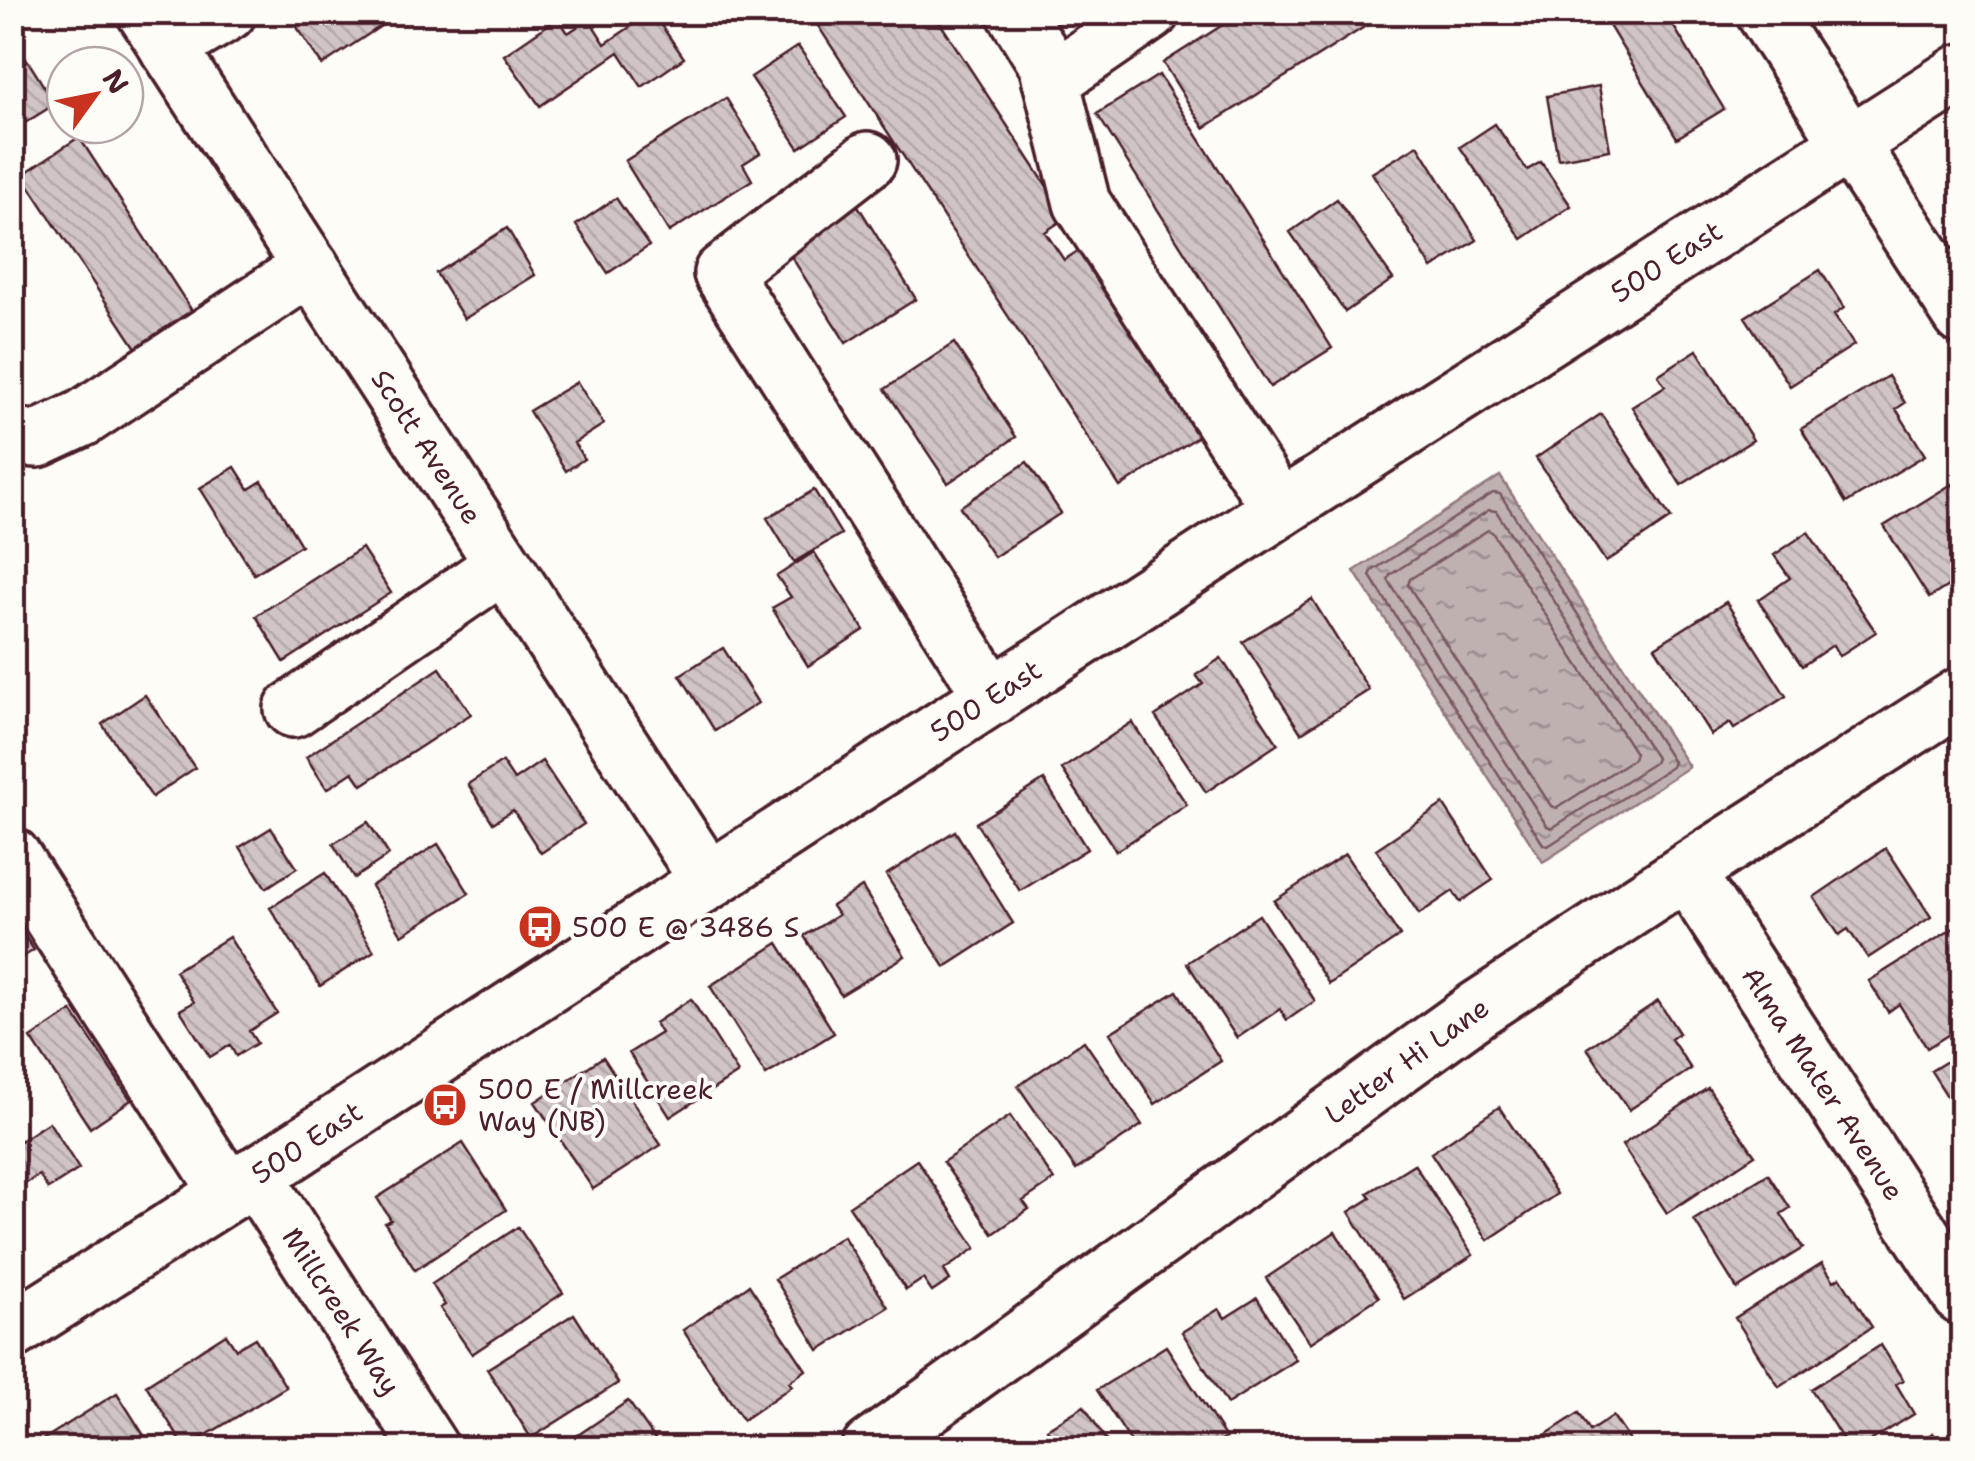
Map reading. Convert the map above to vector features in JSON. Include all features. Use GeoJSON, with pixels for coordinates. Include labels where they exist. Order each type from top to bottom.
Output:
{"type":"FeatureCollection","features":[{"type":"Feature","properties":{"kind":"street"},"geometry":{"type":"LineString","coordinates":[[157,30],[228,12]]}},
{"type":"Feature","properties":{"kind":"street"},"geometry":{"type":"LineString","coordinates":[[1015,12],[1046,64],[1082,203],[1280,509]]}},
{"type":"Feature","properties":{"kind":"street"},"geometry":{"type":"LineString","coordinates":[[1051,81],[1150,12]]}},
{"type":"Feature","properties":{"kind":"street"},"geometry":{"type":"LineString","coordinates":[[1764,12],[1962,316]]}},
{"type":"Feature","properties":{"kind":"street","name":"Scott Avenue"},"geometry":{"type":"LineString","coordinates":[[157,30],[709,882]]}},
{"type":"Feature","properties":{"kind":"street","name":"500 East"},"geometry":{"type":"LineString","coordinates":[[12,1331],[1962,72]]}},
{"type":"Feature","properties":{"kind":"street"},"geometry":{"type":"LineString","coordinates":[[868,160],[722,274],[993,697]]}},
{"type":"Feature","properties":{"kind":"street"},"geometry":{"type":"LineString","coordinates":[[12,437],[38,439],[83,418],[311,268]]}},
{"type":"Feature","properties":{"kind":"street"},"geometry":{"type":"LineString","coordinates":[[293,709],[504,565]]}},
{"type":"Feature","properties":{"kind":"street","name":"Letter Hi Lane"},"geometry":{"type":"LineString","coordinates":[[870,1448],[1478,1009],[1962,695]]}},
{"type":"Feature","properties":{"kind":"street","name":"Millcreek Way"},"geometry":{"type":"LineString","coordinates":[[12,856],[430,1448]]}},
{"type":"Feature","properties":{"kind":"street","name":"Alma Mater Avenue"},"geometry":{"type":"LineString","coordinates":[[1686,872],[1962,1297]]}},
{"type":"Feature","properties":{"kind":"water"},"geometry":{"type":"Polygon","coordinates":[[[1500,476],[1689,767],[1543,862],[1354,571],[1500,476]]]}},
{"type":"Feature","properties":{"kind":"building"},"geometry":{"type":"Polygon","coordinates":[[[300,12],[402,12],[322,65],[291,18],[300,12]]]}},
{"type":"Feature","properties":{"kind":"building"},"geometry":{"type":"Polygon","coordinates":[[[652,12],[684,58],[642,87],[619,52],[540,106],[504,55],[558,18],[568,33],[589,19],[605,44],[652,12]]]}},
{"type":"Feature","properties":{"kind":"building"},"geometry":{"type":"Polygon","coordinates":[[[809,12],[933,12],[1067,217],[1045,232],[1064,260],[1081,249],[1105,292],[1110,288],[1155,357],[1149,361],[1171,395],[1181,389],[1208,430],[1120,487],[809,12]]]}},
{"type":"Feature","properties":{"kind":"building"},"geometry":{"type":"Polygon","coordinates":[[[1243,12],[1388,12],[1204,128],[1163,63],[1243,12]]]}},
{"type":"Feature","properties":{"kind":"building"},"geometry":{"type":"Polygon","coordinates":[[[1627,12],[1665,12],[1724,109],[1677,138],[1608,24],[1627,12]]]}},
{"type":"Feature","properties":{"kind":"building"},"geometry":{"type":"Polygon","coordinates":[[[798,46],[846,117],[799,148],[751,77],[798,46]]]}},
{"type":"Feature","properties":{"kind":"building"},"geometry":{"type":"Polygon","coordinates":[[[26,58],[45,88],[45,110],[12,131],[12,67],[26,58]]]}},
{"type":"Feature","properties":{"kind":"building"},"geometry":{"type":"Polygon","coordinates":[[[1159,75],[1332,348],[1270,387],[1097,114],[1159,75]]]}},
{"type":"Feature","properties":{"kind":"building"},"geometry":{"type":"Polygon","coordinates":[[[1599,86],[1610,150],[1558,159],[1547,96],[1599,86]]]}},
{"type":"Feature","properties":{"kind":"building"},"geometry":{"type":"Polygon","coordinates":[[[726,98],[760,153],[743,164],[752,180],[669,232],[625,161],[726,98]]]}},
{"type":"Feature","properties":{"kind":"building"},"geometry":{"type":"Polygon","coordinates":[[[1495,124],[1527,170],[1541,162],[1571,206],[1522,239],[1460,147],[1495,124]]]}},
{"type":"Feature","properties":{"kind":"building"},"geometry":{"type":"Polygon","coordinates":[[[67,145],[84,145],[194,314],[138,351],[22,175],[67,145]]]}},
{"type":"Feature","properties":{"kind":"building"},"geometry":{"type":"Polygon","coordinates":[[[1418,145],[1477,240],[1432,268],[1372,173],[1418,145]]]}},
{"type":"Feature","properties":{"kind":"building"},"geometry":{"type":"Polygon","coordinates":[[[616,198],[649,246],[608,273],[576,225],[616,198]]]}},
{"type":"Feature","properties":{"kind":"building"},"geometry":{"type":"Polygon","coordinates":[[[1337,199],[1393,279],[1345,312],[1290,232],[1337,199]]]}},
{"type":"Feature","properties":{"kind":"building"},"geometry":{"type":"Polygon","coordinates":[[[855,201],[916,299],[846,343],[784,245],[855,201]]]}},
{"type":"Feature","properties":{"kind":"building"},"geometry":{"type":"Polygon","coordinates":[[[507,228],[535,275],[464,319],[436,273],[507,228]]]}},
{"type":"Feature","properties":{"kind":"building"},"geometry":{"type":"Polygon","coordinates":[[[1820,270],[1844,308],[1834,315],[1854,345],[1790,386],[1745,317],[1820,270]]]}},
{"type":"Feature","properties":{"kind":"building"},"geometry":{"type":"Polygon","coordinates":[[[954,343],[1016,437],[948,483],[885,389],[954,343]]]}},
{"type":"Feature","properties":{"kind":"building"},"geometry":{"type":"Polygon","coordinates":[[[1697,350],[1753,440],[1681,485],[1632,407],[1665,386],[1658,375],[1697,350]]]}},
{"type":"Feature","properties":{"kind":"building"},"geometry":{"type":"Polygon","coordinates":[[[1888,376],[1905,403],[1896,409],[1925,455],[1846,503],[1801,429],[1888,376]]]}},
{"type":"Feature","properties":{"kind":"building"},"geometry":{"type":"Polygon","coordinates":[[[577,382],[604,424],[574,443],[584,459],[566,471],[529,411],[577,382]]]}},
{"type":"Feature","properties":{"kind":"building"},"geometry":{"type":"Polygon","coordinates":[[[1601,414],[1671,518],[1606,562],[1536,458],[1601,414]]]}},
{"type":"Feature","properties":{"kind":"building"},"geometry":{"type":"Polygon","coordinates":[[[1027,462],[1061,513],[994,557],[960,507],[1027,462]]]}},
{"type":"Feature","properties":{"kind":"building"},"geometry":{"type":"Polygon","coordinates":[[[235,467],[249,489],[262,481],[301,545],[254,574],[200,488],[235,467]]]}},
{"type":"Feature","properties":{"kind":"building"},"geometry":{"type":"Polygon","coordinates":[[[1952,484],[1962,500],[1962,577],[1929,598],[1884,526],[1952,484]]]}},
{"type":"Feature","properties":{"kind":"building"},"geometry":{"type":"Polygon","coordinates":[[[814,490],[841,534],[794,562],[767,518],[814,490]]]}},
{"type":"Feature","properties":{"kind":"building"},"geometry":{"type":"Polygon","coordinates":[[[1808,532],[1876,632],[1839,656],[1833,645],[1802,666],[1758,600],[1790,578],[1774,555],[1808,532]]]}},
{"type":"Feature","properties":{"kind":"building"},"geometry":{"type":"Polygon","coordinates":[[[362,548],[391,593],[284,662],[256,616],[362,548]]]}},
{"type":"Feature","properties":{"kind":"building"},"geometry":{"type":"Polygon","coordinates":[[[814,552],[864,630],[808,666],[772,608],[791,597],[777,576],[814,552]]]}},
{"type":"Feature","properties":{"kind":"building"},"geometry":{"type":"Polygon","coordinates":[[[1312,599],[1369,690],[1301,733],[1243,642],[1312,599]]]}},
{"type":"Feature","properties":{"kind":"building"},"geometry":{"type":"Polygon","coordinates":[[[1726,602],[1786,696],[1734,729],[1730,723],[1711,735],[1655,647],[1726,602]]]}},
{"type":"Feature","properties":{"kind":"building"},"geometry":{"type":"Polygon","coordinates":[[[723,648],[758,703],[715,731],[680,675],[723,648]]]}},
{"type":"Feature","properties":{"kind":"building"},"geometry":{"type":"Polygon","coordinates":[[[1221,658],[1278,744],[1206,792],[1155,716],[1203,684],[1196,675],[1221,658]]]}},
{"type":"Feature","properties":{"kind":"building"},"geometry":{"type":"Polygon","coordinates":[[[440,668],[471,714],[362,785],[353,772],[327,789],[306,757],[440,668]]]}},
{"type":"Feature","properties":{"kind":"building"},"geometry":{"type":"Polygon","coordinates":[[[145,695],[195,768],[152,797],[102,724],[145,695]]]}},
{"type":"Feature","properties":{"kind":"building"},"geometry":{"type":"Polygon","coordinates":[[[1132,722],[1187,805],[1116,851],[1062,769],[1132,722]]]}},
{"type":"Feature","properties":{"kind":"building"},"geometry":{"type":"Polygon","coordinates":[[[542,761],[584,824],[541,853],[513,810],[493,823],[468,784],[502,762],[514,780],[542,761]]]}},
{"type":"Feature","properties":{"kind":"building"},"geometry":{"type":"Polygon","coordinates":[[[1044,780],[1087,849],[1020,891],[976,823],[1044,780]]]}},
{"type":"Feature","properties":{"kind":"building"},"geometry":{"type":"Polygon","coordinates":[[[1443,804],[1493,880],[1460,902],[1453,891],[1419,914],[1376,849],[1443,804]]]}},
{"type":"Feature","properties":{"kind":"building"},"geometry":{"type":"Polygon","coordinates":[[[368,822],[389,855],[354,878],[333,844],[368,822]]]}},
{"type":"Feature","properties":{"kind":"building"},"geometry":{"type":"Polygon","coordinates":[[[271,828],[297,868],[266,888],[240,847],[271,828]]]}},
{"type":"Feature","properties":{"kind":"building"},"geometry":{"type":"Polygon","coordinates":[[[955,831],[1013,923],[945,967],[886,875],[955,831]]]}},
{"type":"Feature","properties":{"kind":"building"},"geometry":{"type":"Polygon","coordinates":[[[438,844],[469,893],[402,935],[371,886],[438,844]]]}},
{"type":"Feature","properties":{"kind":"building"},"geometry":{"type":"Polygon","coordinates":[[[1886,848],[1931,917],[1868,958],[1848,929],[1839,935],[1814,897],[1886,848]]]}},
{"type":"Feature","properties":{"kind":"building"},"geometry":{"type":"Polygon","coordinates":[[[1345,854],[1400,936],[1329,984],[1274,901],[1345,854]]]}},
{"type":"Feature","properties":{"kind":"building"},"geometry":{"type":"Polygon","coordinates":[[[325,873],[374,951],[320,986],[270,908],[325,873]]]}},
{"type":"Feature","properties":{"kind":"building"},"geometry":{"type":"Polygon","coordinates":[[[862,887],[905,956],[841,995],[804,936],[838,915],[832,906],[862,887]]]}},
{"type":"Feature","properties":{"kind":"building"},"geometry":{"type":"Polygon","coordinates":[[[1259,915],[1315,1001],[1287,1020],[1280,1009],[1237,1038],[1187,963],[1259,915]]]}},
{"type":"Feature","properties":{"kind":"building"},"geometry":{"type":"Polygon","coordinates":[[[12,917],[34,950],[12,964],[12,917]]]}},
{"type":"Feature","properties":{"kind":"building"},"geometry":{"type":"Polygon","coordinates":[[[1957,926],[1962,936],[1962,1026],[1927,1048],[1899,1004],[1888,1012],[1869,981],[1957,926]]]}},
{"type":"Feature","properties":{"kind":"building"},"geometry":{"type":"Polygon","coordinates":[[[229,937],[277,1013],[249,1031],[257,1043],[236,1056],[230,1045],[210,1057],[180,1010],[194,1002],[175,971],[229,937]]]}},
{"type":"Feature","properties":{"kind":"building"},"geometry":{"type":"Polygon","coordinates":[[[778,943],[834,1033],[766,1075],[710,986],[778,943]]]}},
{"type":"Feature","properties":{"kind":"building"},"geometry":{"type":"Polygon","coordinates":[[[1177,991],[1221,1061],[1155,1104],[1110,1033],[1177,991]]]}},
{"type":"Feature","properties":{"kind":"building"},"geometry":{"type":"Polygon","coordinates":[[[691,999],[738,1073],[670,1117],[629,1053],[661,1033],[655,1023],[691,999]]]}},
{"type":"Feature","properties":{"kind":"building"},"geometry":{"type":"Polygon","coordinates":[[[1658,1001],[1679,1033],[1671,1039],[1691,1069],[1629,1110],[1587,1048],[1658,1001]]]}},
{"type":"Feature","properties":{"kind":"building"},"geometry":{"type":"Polygon","coordinates":[[[72,1011],[131,1100],[90,1128],[31,1038],[72,1011]]]}},
{"type":"Feature","properties":{"kind":"building"},"geometry":{"type":"Polygon","coordinates":[[[1084,1041],[1142,1125],[1076,1170],[1018,1086],[1084,1041]]]}},
{"type":"Feature","properties":{"kind":"building"},"geometry":{"type":"Polygon","coordinates":[[[1962,1052],[1962,1120],[1931,1071],[1962,1052]]]}},
{"type":"Feature","properties":{"kind":"building"},"geometry":{"type":"Polygon","coordinates":[[[603,1057],[661,1145],[593,1189],[535,1102],[603,1057]]]}},
{"type":"Feature","properties":{"kind":"building"},"geometry":{"type":"Polygon","coordinates":[[[1708,1088],[1755,1155],[1667,1213],[1622,1145],[1708,1088]]]}},
{"type":"Feature","properties":{"kind":"building"},"geometry":{"type":"Polygon","coordinates":[[[1499,1107],[1557,1194],[1488,1240],[1431,1153],[1499,1107]]]}},
{"type":"Feature","properties":{"kind":"building"},"geometry":{"type":"Polygon","coordinates":[[[1010,1116],[1054,1180],[1023,1201],[1029,1209],[993,1234],[943,1162],[1010,1116]]]}},
{"type":"Feature","properties":{"kind":"building"},"geometry":{"type":"Polygon","coordinates":[[[49,1122],[79,1169],[48,1189],[39,1175],[12,1192],[12,1129],[20,1141],[49,1122]]]}},
{"type":"Feature","properties":{"kind":"building"},"geometry":{"type":"Polygon","coordinates":[[[463,1143],[506,1210],[415,1270],[385,1223],[391,1220],[377,1198],[463,1143]]]}},
{"type":"Feature","properties":{"kind":"building"},"geometry":{"type":"Polygon","coordinates":[[[917,1160],[976,1248],[944,1270],[950,1280],[932,1292],[923,1279],[906,1290],[849,1206],[917,1160]]]}},
{"type":"Feature","properties":{"kind":"building"},"geometry":{"type":"Polygon","coordinates":[[[1414,1164],[1473,1255],[1404,1299],[1349,1212],[1371,1198],[1368,1193],[1414,1164]]]}},
{"type":"Feature","properties":{"kind":"building"},"geometry":{"type":"Polygon","coordinates":[[[1768,1174],[1790,1208],[1781,1214],[1803,1248],[1737,1289],[1694,1220],[1768,1174]]]}},
{"type":"Feature","properties":{"kind":"building"},"geometry":{"type":"Polygon","coordinates":[[[518,1227],[563,1293],[472,1354],[440,1308],[445,1305],[432,1284],[518,1227]]]}},
{"type":"Feature","properties":{"kind":"building"},"geometry":{"type":"Polygon","coordinates":[[[1335,1232],[1379,1297],[1310,1343],[1266,1278],[1335,1232]]]}},
{"type":"Feature","properties":{"kind":"building"},"geometry":{"type":"Polygon","coordinates":[[[843,1236],[888,1307],[819,1350],[775,1279],[843,1236]]]}},
{"type":"Feature","properties":{"kind":"building"},"geometry":{"type":"Polygon","coordinates":[[[1822,1263],[1834,1281],[1840,1277],[1872,1327],[1779,1387],[1735,1318],[1822,1263]]]}},
{"type":"Feature","properties":{"kind":"building"},"geometry":{"type":"Polygon","coordinates":[[[749,1285],[806,1370],[789,1382],[792,1386],[743,1420],[683,1330],[749,1285]]]}},
{"type":"Feature","properties":{"kind":"building"},"geometry":{"type":"Polygon","coordinates":[[[1257,1298],[1296,1360],[1227,1404],[1182,1332],[1219,1309],[1225,1318],[1257,1298]]]}},
{"type":"Feature","properties":{"kind":"building"},"geometry":{"type":"Polygon","coordinates":[[[574,1314],[618,1383],[531,1438],[487,1369],[574,1314]]]}},
{"type":"Feature","properties":{"kind":"building"},"geometry":{"type":"Polygon","coordinates":[[[226,1334],[236,1349],[255,1338],[286,1387],[185,1448],[146,1385],[226,1334]]]}},
{"type":"Feature","properties":{"kind":"building"},"geometry":{"type":"Polygon","coordinates":[[[1881,1345],[1903,1380],[1896,1384],[1914,1414],[1859,1448],[1848,1448],[1811,1389],[1881,1345]]]}},
{"type":"Feature","properties":{"kind":"building"},"geometry":{"type":"Polygon","coordinates":[[[1166,1346],[1226,1438],[1209,1448],[1135,1448],[1097,1390],[1166,1346]]]}},
{"type":"Feature","properties":{"kind":"building"},"geometry":{"type":"Polygon","coordinates":[[[117,1393],[152,1448],[39,1448],[36,1444],[117,1393]]]}},
{"type":"Feature","properties":{"kind":"building"},"geometry":{"type":"Polygon","coordinates":[[[628,1401],[655,1439],[648,1448],[559,1448],[628,1401]]]}},
{"type":"Feature","properties":{"kind":"building"},"geometry":{"type":"Polygon","coordinates":[[[1084,1406],[1111,1448],[1040,1448],[1054,1440],[1047,1429],[1084,1406]]]}},
{"type":"Feature","properties":{"kind":"building"},"geometry":{"type":"Polygon","coordinates":[[[1579,1413],[1590,1431],[1613,1416],[1635,1448],[1541,1448],[1536,1441],[1579,1413]]]}},
{"type":"Feature","properties":{"kind":"building"},"geometry":{"type":"Polygon","coordinates":[[[1933,1433],[1943,1448],[1908,1448],[1933,1433]]]}},
{"type":"Feature","properties":{"kind":"place","name":"500 E @ 3486 S"},"geometry":{"type":"Point","coordinates":[540,927]}},
{"type":"Feature","properties":{"kind":"place","name":"500 E / Millcreek Way (NB)"},"geometry":{"type":"Point","coordinates":[445,1105]}}]}
